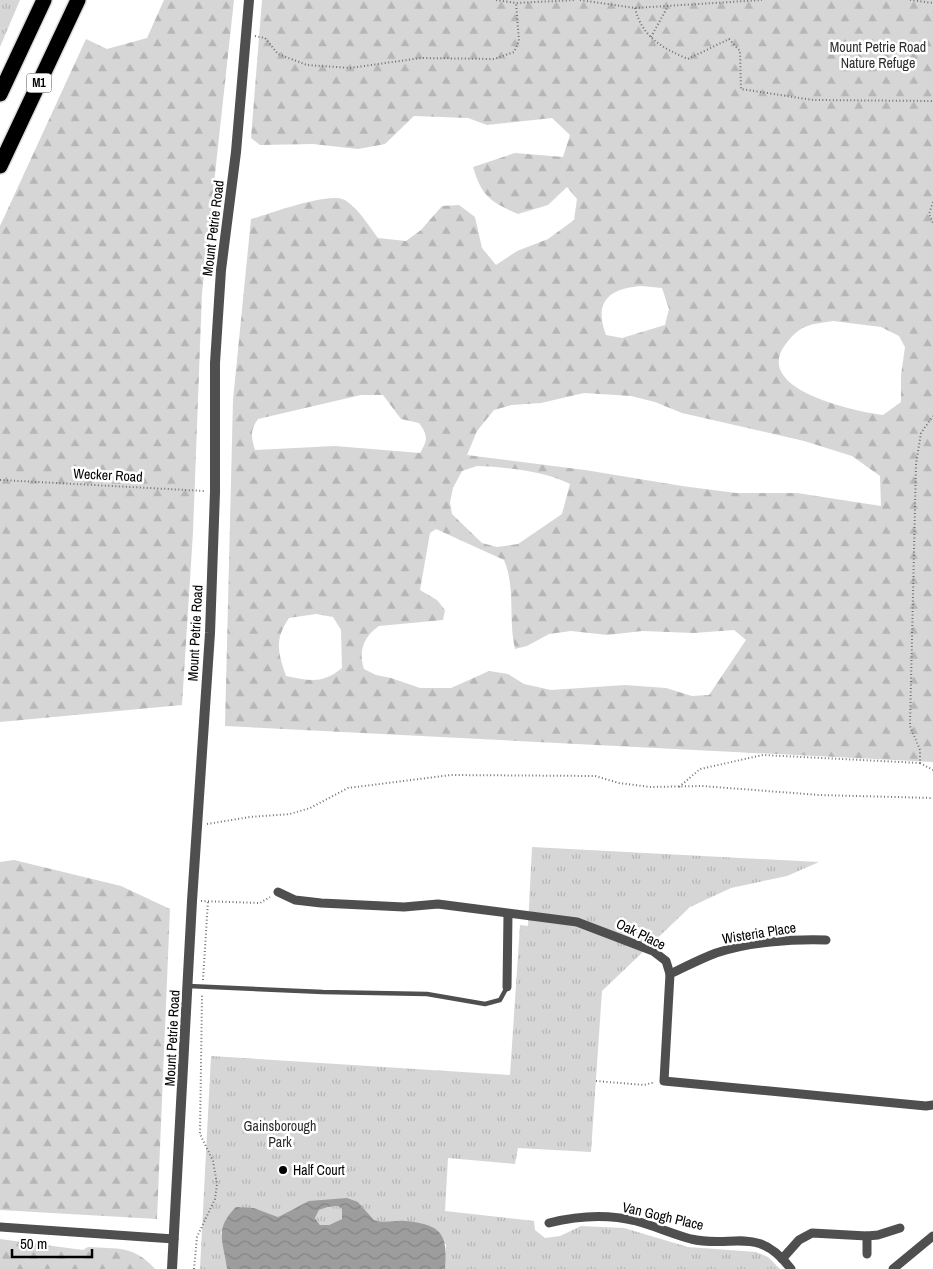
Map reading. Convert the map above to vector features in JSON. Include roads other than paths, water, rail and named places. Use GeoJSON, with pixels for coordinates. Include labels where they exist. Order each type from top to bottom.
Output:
{"type":"FeatureCollection","features":[{"type":"Feature","properties":{"kind":"highway","name":"M1"},"geometry":{"type":"LineString","coordinates":[[0,94],[44,0]]}},
{"type":"Feature","properties":{"kind":"highway","name":"M1"},"geometry":{"type":"LineString","coordinates":[[0,166],[78,0]]}},
{"type":"Feature","properties":{"kind":"street","name":"Mount Petrie Road"},"geometry":{"type":"LineString","coordinates":[[172,1269],[192,901],[210,633],[215,492],[215,363],[221,270],[236,152],[248,35],[249,0]]}},
{"type":"Feature","properties":{"kind":"street","name":"Oak Place"},"geometry":{"type":"LineString","coordinates":[[278,892],[295,900],[321,903],[404,907],[438,904],[508,914],[559,918],[608,933],[653,951],[666,961],[670,974]]}},
{"type":"Feature","properties":{"kind":"street"},"geometry":{"type":"LineString","coordinates":[[507,987],[508,914]]}},
{"type":"Feature","properties":{"kind":"street","name":"Wisteria Place"},"geometry":{"type":"LineString","coordinates":[[670,974],[715,954],[729,950],[799,940],[826,940]]}},
{"type":"Feature","properties":{"kind":"street"},"geometry":{"type":"LineString","coordinates":[[670,974],[664,1080],[835,1099],[933,1105]]}},
{"type":"Feature","properties":{"kind":"street","name":"Van Gogh Place"},"geometry":{"type":"LineString","coordinates":[[549,1223],[576,1217],[629,1220],[698,1240],[754,1241],[769,1247],[791,1269]]}},
{"type":"Feature","properties":{"kind":"street"},"geometry":{"type":"LineString","coordinates":[[0,1226],[174,1239]]}},
{"type":"Feature","properties":{"kind":"street"},"geometry":{"type":"LineString","coordinates":[[782,1259],[799,1240],[812,1233],[867,1236],[878,1235],[900,1228]]}},
{"type":"Feature","properties":{"kind":"street"},"geometry":{"type":"LineString","coordinates":[[867,1236],[867,1254]]}},
{"type":"Feature","properties":{"kind":"street"},"geometry":{"type":"LineString","coordinates":[[893,1269],[933,1236]]}},
{"type":"Feature","properties":{"kind":"lane"},"geometry":{"type":"LineString","coordinates":[[188,986],[428,994],[485,1004],[500,1000],[507,987]]}},
{"type":"Feature","properties":{"kind":"water"},"geometry":{"type":"Polygon","coordinates":[[[347,1198],[358,1202],[374,1220],[417,1223],[435,1229],[440,1233],[445,1248],[445,1269],[227,1269],[222,1242],[222,1229],[229,1215],[236,1207],[254,1208],[278,1217],[309,1201],[347,1198]],[[338,1206],[319,1210],[315,1218],[320,1225],[329,1225],[342,1219],[342,1209],[338,1206]]]}},
{"type":"Feature","properties":{"kind":"place","name":"Half Court"},"geometry":{"type":"Point","coordinates":[283,1170]}},
{"type":"Feature","properties":{"kind":"park label","name":"Mount Petrie Road Nature Refuge"},"geometry":{"type":"Point","coordinates":[878,56]}},
{"type":"Feature","properties":{"kind":"park label","name":"Gainsborough Park"},"geometry":{"type":"Point","coordinates":[280,1134]}}]}
